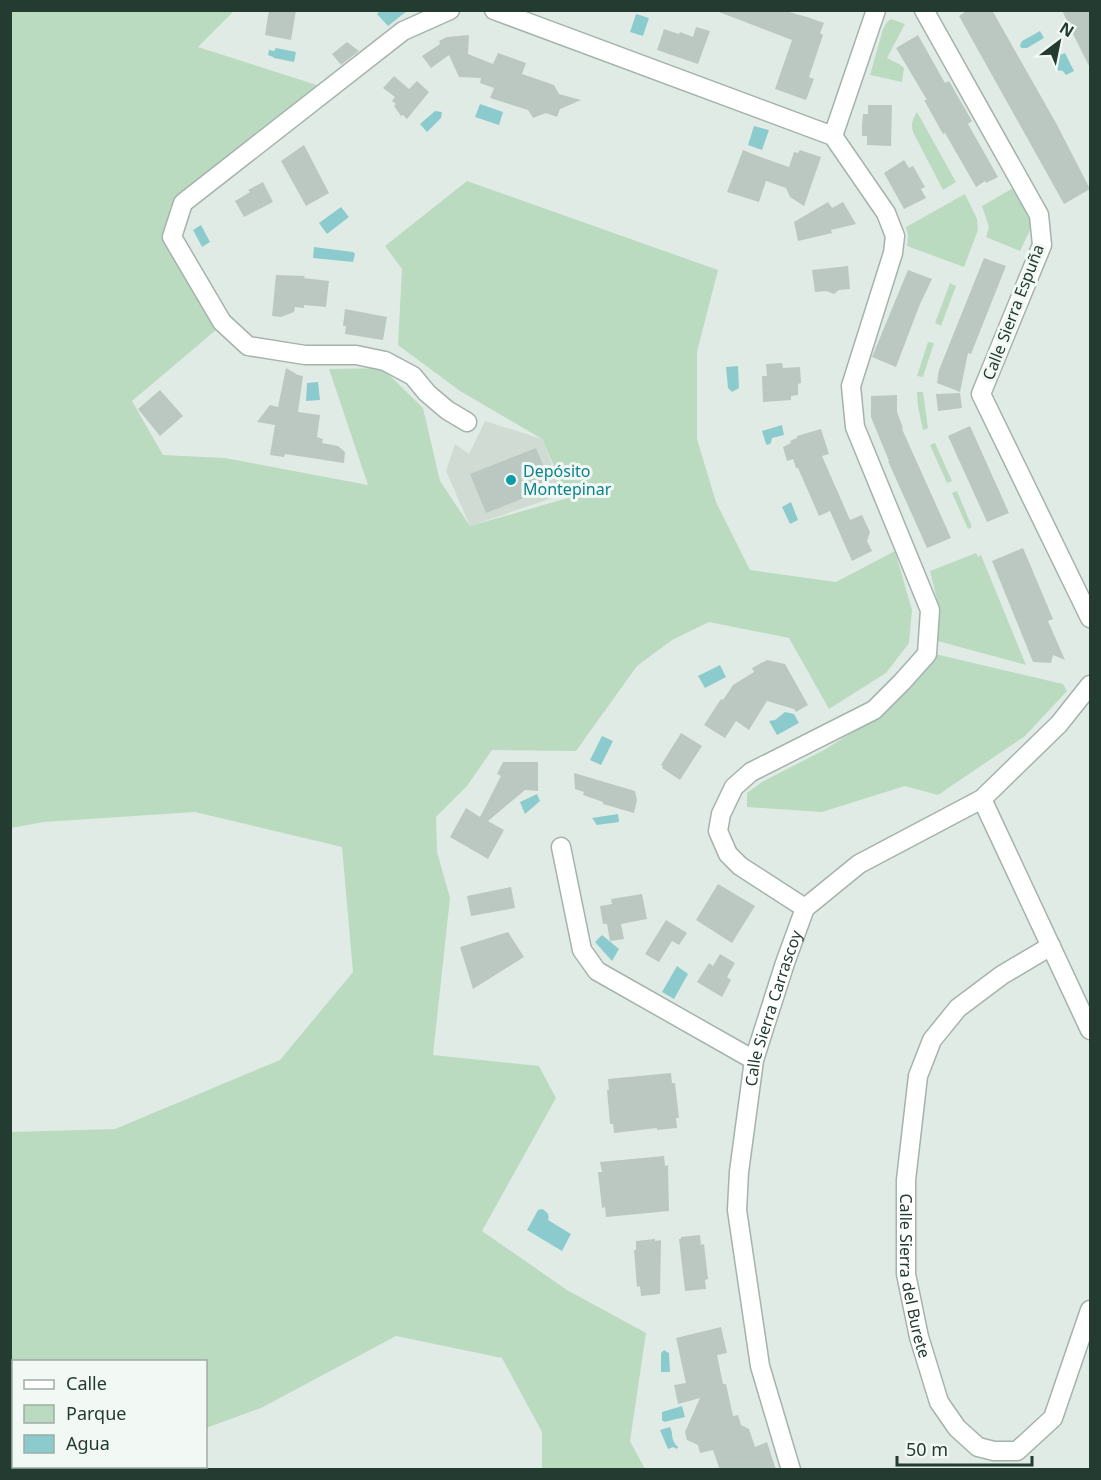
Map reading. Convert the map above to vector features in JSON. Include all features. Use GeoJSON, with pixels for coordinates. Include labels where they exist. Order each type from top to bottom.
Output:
{"type":"FeatureCollection","features":[{"type":"Feature","properties":{"kind":"street"},"geometry":{"type":"LineString","coordinates":[[450,10],[403,31],[183,203],[171,237],[222,322],[248,346],[305,355],[356,355],[385,361],[412,376],[440,404],[467,422]]}},
{"type":"Feature","properties":{"kind":"street"},"geometry":{"type":"LineString","coordinates":[[494,10],[833,135],[886,213],[895,236],[893,253],[851,386],[855,427],[930,610],[927,654],[874,710],[751,772],[734,787],[721,814],[718,831],[728,854],[740,866],[805,908]]}},
{"type":"Feature","properties":{"kind":"street"},"geometry":{"type":"LineString","coordinates":[[833,135],[876,10]]}},
{"type":"Feature","properties":{"kind":"street","name":"Calle Sierra Espuña"},"geometry":{"type":"LineString","coordinates":[[924,10],[1039,215],[1042,245],[981,394],[1090,618]]}},
{"type":"Feature","properties":{"kind":"street","name":"Calle Sierra Carrascoy"},"geometry":{"type":"LineString","coordinates":[[791,1470],[760,1366],[737,1210],[738,1172],[754,1060],[805,908],[859,864],[982,799],[1059,724],[1090,685]]}},
{"type":"Feature","properties":{"kind":"street"},"geometry":{"type":"LineString","coordinates":[[982,799],[1090,1030]]}},
{"type":"Feature","properties":{"kind":"street"},"geometry":{"type":"LineString","coordinates":[[561,847],[582,950],[597,971],[754,1060]]}},
{"type":"Feature","properties":{"kind":"street","name":"Calle Sierra del Burete"},"geometry":{"type":"LineString","coordinates":[[1051,946],[1002,975],[958,1008],[932,1040],[918,1076],[906,1180],[906,1274],[919,1337],[939,1402],[957,1428],[978,1447],[994,1451],[1017,1451],[1053,1418],[1090,1310]]}},
{"type":"Feature","properties":{"kind":"shaded area"},"geometry":{"type":"Polygon","coordinates":[[[485,421],[542,439],[564,494],[470,526],[446,471],[455,444],[469,454],[485,421]]]}},
{"type":"Feature","properties":{"kind":"green space"},"geometry":{"type":"Polygon","coordinates":[[[11,11],[234,11],[198,47],[320,86],[170,207],[166,243],[216,330],[132,401],[163,455],[225,458],[368,485],[329,369],[382,368],[423,408],[440,481],[470,526],[568,498],[542,439],[460,391],[398,345],[402,269],[385,246],[467,181],[718,270],[697,352],[697,439],[716,502],[750,570],[836,582],[895,551],[912,610],[909,643],[886,673],[829,709],[789,638],[709,622],[672,640],[637,666],[576,751],[492,750],[467,786],[436,817],[437,852],[450,898],[433,1055],[539,1066],[556,1098],[482,1231],[567,1290],[646,1333],[630,1441],[645,1469],[542,1469],[542,1432],[502,1358],[396,1336],[261,1408],[207,1428],[207,1360],[12,1360],[11,1466],[10,1132],[115,1129],[280,1060],[353,972],[342,847],[195,812],[44,822],[11,828],[11,11]]]}},
{"type":"Feature","properties":{"kind":"green space"},"geometry":{"type":"Polygon","coordinates":[[[891,19],[905,24],[887,58],[904,68],[902,82],[870,75],[883,29],[891,19]]]}},
{"type":"Feature","properties":{"kind":"green space"},"geometry":{"type":"Polygon","coordinates":[[[917,112],[956,182],[943,190],[913,132],[912,122],[917,112]]]}},
{"type":"Feature","properties":{"kind":"green space"},"geometry":{"type":"Polygon","coordinates":[[[1015,187],[1028,209],[1031,228],[1020,251],[986,237],[989,227],[982,206],[1015,187]]]}},
{"type":"Feature","properties":{"kind":"green space"},"geometry":{"type":"Polygon","coordinates":[[[965,194],[977,219],[978,230],[964,267],[907,246],[906,227],[965,194]]]}},
{"type":"Feature","properties":{"kind":"green space"},"geometry":{"type":"Polygon","coordinates":[[[950,283],[956,286],[941,326],[935,323],[950,283]]]}},
{"type":"Feature","properties":{"kind":"green space"},"geometry":{"type":"Polygon","coordinates":[[[928,342],[934,343],[923,377],[917,376],[928,342]]]}},
{"type":"Feature","properties":{"kind":"green space"},"geometry":{"type":"Polygon","coordinates":[[[917,392],[923,392],[928,428],[923,430],[918,407],[917,392]]]}},
{"type":"Feature","properties":{"kind":"green space"},"geometry":{"type":"Polygon","coordinates":[[[935,443],[952,481],[947,483],[930,445],[935,443]]]}},
{"type":"Feature","properties":{"kind":"green space"},"geometry":{"type":"Polygon","coordinates":[[[957,491],[972,527],[968,529],[952,493],[957,491]]]}},
{"type":"Feature","properties":{"kind":"green space"},"geometry":{"type":"Polygon","coordinates":[[[976,553],[978,557],[981,555],[1026,665],[934,640],[938,614],[930,571],[976,553]]]}},
{"type":"Feature","properties":{"kind":"green space"},"geometry":{"type":"Polygon","coordinates":[[[935,654],[1063,684],[1067,691],[1025,736],[938,795],[905,786],[822,812],[747,807],[747,793],[762,782],[824,750],[888,710],[935,654]]]}},
{"type":"Feature","properties":{"kind":"water"},"geometry":{"type":"Polygon","coordinates":[[[381,10],[407,11],[388,26],[377,14],[381,10]]]}},
{"type":"Feature","properties":{"kind":"water"},"geometry":{"type":"Polygon","coordinates":[[[636,14],[649,18],[643,36],[630,32],[636,14]]]}},
{"type":"Feature","properties":{"kind":"water"},"geometry":{"type":"Polygon","coordinates":[[[1040,31],[1044,38],[1027,48],[1021,48],[1022,41],[1040,31]]]}},
{"type":"Feature","properties":{"kind":"water"},"geometry":{"type":"Polygon","coordinates":[[[276,48],[296,52],[294,62],[268,55],[269,50],[274,51],[276,48]]]}},
{"type":"Feature","properties":{"kind":"water"},"geometry":{"type":"Polygon","coordinates":[[[1065,53],[1074,71],[1066,75],[1063,71],[1056,70],[1055,67],[1058,63],[1055,57],[1065,53]]]}},
{"type":"Feature","properties":{"kind":"water"},"geometry":{"type":"Polygon","coordinates":[[[480,104],[503,112],[499,125],[475,117],[480,104]]]}},
{"type":"Feature","properties":{"kind":"water"},"geometry":{"type":"Polygon","coordinates":[[[435,111],[442,112],[441,118],[427,132],[420,124],[435,111]]]}},
{"type":"Feature","properties":{"kind":"water"},"geometry":{"type":"Polygon","coordinates":[[[754,126],[769,130],[762,150],[748,145],[754,126]]]}},
{"type":"Feature","properties":{"kind":"water"},"geometry":{"type":"Polygon","coordinates":[[[341,207],[349,217],[327,234],[319,223],[341,207]]]}},
{"type":"Feature","properties":{"kind":"water"},"geometry":{"type":"Polygon","coordinates":[[[201,225],[210,242],[202,247],[193,230],[201,225]]]}},
{"type":"Feature","properties":{"kind":"water"},"geometry":{"type":"Polygon","coordinates":[[[314,247],[353,252],[355,254],[353,262],[313,258],[314,247]]]}},
{"type":"Feature","properties":{"kind":"water"},"geometry":{"type":"Polygon","coordinates":[[[738,366],[739,388],[732,392],[728,388],[726,367],[738,366]]]}},
{"type":"Feature","properties":{"kind":"water"},"geometry":{"type":"Polygon","coordinates":[[[318,382],[320,400],[306,401],[307,383],[318,382]]]}},
{"type":"Feature","properties":{"kind":"water"},"geometry":{"type":"Polygon","coordinates":[[[782,425],[784,435],[772,438],[771,443],[766,444],[762,431],[782,425]]]}},
{"type":"Feature","properties":{"kind":"water"},"geometry":{"type":"Polygon","coordinates":[[[791,502],[798,520],[790,524],[782,507],[791,502]]]}},
{"type":"Feature","properties":{"kind":"water"},"geometry":{"type":"Polygon","coordinates":[[[720,665],[726,677],[705,688],[698,676],[720,665]]]}},
{"type":"Feature","properties":{"kind":"water"},"geometry":{"type":"Polygon","coordinates":[[[785,712],[794,714],[799,723],[777,735],[769,721],[775,720],[785,712]]]}},
{"type":"Feature","properties":{"kind":"water"},"geometry":{"type":"Polygon","coordinates":[[[602,736],[613,741],[601,765],[590,760],[602,736]]]}},
{"type":"Feature","properties":{"kind":"water"},"geometry":{"type":"Polygon","coordinates":[[[537,794],[540,801],[525,814],[520,802],[537,794]]]}},
{"type":"Feature","properties":{"kind":"water"},"geometry":{"type":"Polygon","coordinates":[[[618,814],[619,822],[597,825],[592,818],[618,814]]]}},
{"type":"Feature","properties":{"kind":"water"},"geometry":{"type":"Polygon","coordinates":[[[602,935],[619,949],[612,961],[595,942],[602,935]]]}},
{"type":"Feature","properties":{"kind":"water"},"geometry":{"type":"Polygon","coordinates":[[[677,966],[688,974],[674,999],[662,992],[677,966]]]}},
{"type":"Feature","properties":{"kind":"water"},"geometry":{"type":"Polygon","coordinates":[[[542,1209],[548,1213],[548,1220],[571,1234],[562,1251],[527,1230],[538,1210],[542,1209]]]}},
{"type":"Feature","properties":{"kind":"water"},"geometry":{"type":"Polygon","coordinates":[[[664,1350],[669,1353],[670,1372],[661,1372],[661,1353],[664,1350]]]}},
{"type":"Feature","properties":{"kind":"water"},"geometry":{"type":"Polygon","coordinates":[[[682,1406],[685,1417],[664,1422],[662,1420],[662,1412],[682,1406]]]}},
{"type":"Feature","properties":{"kind":"water"},"geometry":{"type":"Polygon","coordinates":[[[670,1427],[677,1449],[673,1447],[668,1449],[660,1430],[670,1427]]]}},
{"type":"Feature","properties":{"kind":"building"},"geometry":{"type":"Polygon","coordinates":[[[269,10],[296,10],[291,40],[265,35],[269,10]]]}},
{"type":"Feature","properties":{"kind":"building"},"geometry":{"type":"Polygon","coordinates":[[[719,10],[782,10],[824,23],[820,33],[823,35],[809,77],[814,79],[806,100],[775,89],[792,40],[719,12],[719,10]]]}},
{"type":"Feature","properties":{"kind":"building"},"geometry":{"type":"Polygon","coordinates":[[[968,10],[992,10],[1056,123],[1090,189],[1064,204],[959,16],[968,10]]]}},
{"type":"Feature","properties":{"kind":"building"},"geometry":{"type":"Polygon","coordinates":[[[1062,10],[1090,10],[1090,68],[1071,30],[1062,10]]]}},
{"type":"Feature","properties":{"kind":"building"},"geometry":{"type":"Polygon","coordinates":[[[696,27],[710,31],[698,64],[657,50],[664,29],[693,37],[696,27]]]}},
{"type":"Feature","properties":{"kind":"building"},"geometry":{"type":"Polygon","coordinates":[[[469,35],[468,54],[493,64],[498,53],[526,63],[522,74],[554,85],[559,94],[581,100],[560,109],[557,117],[546,113],[533,118],[528,110],[490,98],[494,88],[480,83],[481,78],[459,77],[449,55],[431,68],[422,56],[447,37],[469,35]]]}},
{"type":"Feature","properties":{"kind":"building"},"geometry":{"type":"Polygon","coordinates":[[[918,35],[945,83],[949,81],[972,121],[968,124],[998,177],[976,187],[945,133],[943,134],[924,100],[927,100],[896,48],[918,35]]]}},
{"type":"Feature","properties":{"kind":"building"},"geometry":{"type":"Polygon","coordinates":[[[347,42],[359,51],[341,65],[332,54],[347,42]]]}},
{"type":"Feature","properties":{"kind":"building"},"geometry":{"type":"Polygon","coordinates":[[[394,76],[409,89],[417,81],[429,92],[407,119],[401,116],[394,106],[396,104],[392,101],[395,97],[383,88],[394,76]]]}},
{"type":"Feature","properties":{"kind":"building"},"geometry":{"type":"Polygon","coordinates":[[[868,105],[892,105],[891,146],[867,145],[867,136],[862,136],[862,125],[863,114],[868,114],[868,105]]]}},
{"type":"Feature","properties":{"kind":"building"},"geometry":{"type":"Polygon","coordinates":[[[304,145],[329,193],[306,206],[281,161],[304,145]]]}},
{"type":"Feature","properties":{"kind":"building"},"geometry":{"type":"Polygon","coordinates":[[[743,150],[789,167],[794,152],[798,153],[800,150],[821,157],[804,206],[790,197],[786,188],[766,181],[759,202],[727,192],[743,150]]]}},
{"type":"Feature","properties":{"kind":"building"},"geometry":{"type":"Polygon","coordinates":[[[904,160],[909,168],[913,166],[925,187],[921,189],[926,198],[904,209],[884,173],[904,160]]]}},
{"type":"Feature","properties":{"kind":"building"},"geometry":{"type":"Polygon","coordinates":[[[263,182],[273,202],[244,217],[235,201],[250,192],[248,190],[263,182]]]}},
{"type":"Feature","properties":{"kind":"building"},"geometry":{"type":"Polygon","coordinates":[[[828,202],[832,208],[843,202],[856,224],[831,230],[832,233],[798,241],[794,222],[828,202]]]}},
{"type":"Feature","properties":{"kind":"building"},"geometry":{"type":"Polygon","coordinates":[[[984,258],[1006,266],[971,354],[968,353],[960,392],[937,383],[939,370],[984,258]]]}},
{"type":"Feature","properties":{"kind":"building"},"geometry":{"type":"Polygon","coordinates":[[[848,266],[850,289],[839,290],[834,294],[826,291],[815,292],[812,270],[848,266]]]}},
{"type":"Feature","properties":{"kind":"building"},"geometry":{"type":"Polygon","coordinates":[[[908,270],[932,279],[896,367],[872,357],[908,270]]]}},
{"type":"Feature","properties":{"kind":"building"},"geometry":{"type":"Polygon","coordinates":[[[276,275],[305,276],[304,278],[329,281],[326,307],[304,305],[304,308],[295,307],[294,312],[281,317],[272,316],[276,275]]]}},
{"type":"Feature","properties":{"kind":"building"},"geometry":{"type":"Polygon","coordinates":[[[345,309],[387,317],[383,340],[345,334],[346,326],[343,326],[345,309]]]}},
{"type":"Feature","properties":{"kind":"building"},"geometry":{"type":"Polygon","coordinates":[[[782,363],[783,368],[800,367],[801,383],[798,384],[798,395],[791,396],[791,400],[763,402],[762,376],[767,376],[766,364],[782,363]]]}},
{"type":"Feature","properties":{"kind":"building"},"geometry":{"type":"Polygon","coordinates":[[[286,368],[303,376],[298,412],[320,415],[317,437],[323,439],[322,443],[338,446],[345,452],[344,463],[285,454],[284,457],[270,455],[275,425],[257,422],[270,405],[278,407],[286,368]]]}},
{"type":"Feature","properties":{"kind":"building"},"geometry":{"type":"Polygon","coordinates":[[[160,390],[183,416],[160,436],[138,409],[160,390]]]}},
{"type":"Feature","properties":{"kind":"building"},"geometry":{"type":"Polygon","coordinates":[[[960,393],[962,408],[938,411],[936,394],[960,393]]]}},
{"type":"Feature","properties":{"kind":"building"},"geometry":{"type":"Polygon","coordinates":[[[897,395],[897,412],[902,429],[951,538],[927,548],[871,417],[871,396],[897,395]]]}},
{"type":"Feature","properties":{"kind":"building"},"geometry":{"type":"Polygon","coordinates":[[[970,426],[1009,513],[987,522],[948,436],[970,426]]]}},
{"type":"Feature","properties":{"kind":"building"},"geometry":{"type":"Polygon","coordinates":[[[821,429],[829,454],[822,456],[850,520],[862,515],[870,532],[867,541],[872,551],[852,561],[830,511],[819,516],[798,468],[793,459],[787,461],[783,447],[797,436],[821,429]]]}},
{"type":"Feature","properties":{"kind":"building","name":"Depósito Montepinar"},"geometry":{"type":"Polygon","coordinates":[[[536,448],[552,487],[486,513],[470,474],[536,448]]]}},
{"type":"Feature","properties":{"kind":"building"},"geometry":{"type":"Polygon","coordinates":[[[1023,548],[1053,619],[1048,621],[1065,660],[1053,655],[1051,663],[1033,662],[992,561],[1023,548]]]}},
{"type":"Feature","properties":{"kind":"building"},"geometry":{"type":"Polygon","coordinates":[[[767,660],[785,664],[808,705],[796,712],[794,709],[767,701],[749,730],[736,721],[725,738],[704,725],[733,685],[754,672],[752,668],[767,660]]]}},
{"type":"Feature","properties":{"kind":"building"},"geometry":{"type":"Polygon","coordinates":[[[681,733],[702,746],[680,780],[661,765],[681,733]]]}},
{"type":"Feature","properties":{"kind":"building"},"geometry":{"type":"Polygon","coordinates":[[[503,762],[538,762],[538,791],[525,790],[488,821],[504,830],[488,859],[450,837],[466,808],[480,817],[501,776],[497,774],[503,762]]]}},
{"type":"Feature","properties":{"kind":"building"},"geometry":{"type":"Polygon","coordinates":[[[574,773],[635,791],[637,800],[634,813],[603,804],[603,802],[583,795],[584,792],[575,789],[574,773]]]}},
{"type":"Feature","properties":{"kind":"building"},"geometry":{"type":"Polygon","coordinates":[[[718,884],[755,906],[732,943],[696,920],[718,884]]]}},
{"type":"Feature","properties":{"kind":"building"},"geometry":{"type":"Polygon","coordinates":[[[511,887],[515,908],[471,916],[467,896],[511,887]]]}},
{"type":"Feature","properties":{"kind":"building"},"geometry":{"type":"Polygon","coordinates":[[[642,894],[647,919],[621,924],[624,939],[610,941],[607,924],[603,924],[600,906],[612,904],[611,899],[642,894]]]}},
{"type":"Feature","properties":{"kind":"building"},"geometry":{"type":"Polygon","coordinates":[[[666,920],[687,933],[679,945],[672,941],[659,962],[645,954],[666,920]]]}},
{"type":"Feature","properties":{"kind":"building"},"geometry":{"type":"Polygon","coordinates":[[[508,932],[524,957],[473,989],[460,947],[508,932]]]}},
{"type":"Feature","properties":{"kind":"building"},"geometry":{"type":"Polygon","coordinates":[[[720,954],[735,963],[727,977],[731,980],[722,997],[697,982],[709,963],[713,966],[720,954]]]}},
{"type":"Feature","properties":{"kind":"building"},"geometry":{"type":"Polygon","coordinates":[[[671,1073],[672,1083],[675,1083],[679,1118],[676,1118],[677,1128],[614,1133],[613,1124],[610,1124],[608,1079],[671,1073]]]}},
{"type":"Feature","properties":{"kind":"building"},"geometry":{"type":"Polygon","coordinates":[[[664,1156],[665,1166],[668,1165],[669,1211],[606,1217],[605,1207],[602,1208],[598,1172],[602,1172],[600,1162],[664,1156]]]}},
{"type":"Feature","properties":{"kind":"building"},"geometry":{"type":"Polygon","coordinates":[[[700,1235],[701,1245],[704,1244],[708,1279],[705,1280],[706,1289],[685,1291],[679,1239],[700,1235]]]}},
{"type":"Feature","properties":{"kind":"building"},"geometry":{"type":"Polygon","coordinates":[[[655,1239],[655,1241],[661,1240],[660,1294],[641,1296],[640,1286],[637,1287],[634,1250],[636,1250],[636,1241],[655,1239]]]}},
{"type":"Feature","properties":{"kind":"building"},"geometry":{"type":"Polygon","coordinates":[[[721,1327],[727,1353],[717,1355],[733,1416],[738,1415],[741,1425],[749,1429],[755,1447],[767,1442],[776,1470],[720,1470],[713,1450],[700,1453],[698,1445],[687,1440],[685,1432],[700,1398],[678,1404],[674,1385],[686,1383],[676,1338],[721,1327]]]}},
{"type":"Feature","properties":{"kind":"place","name":"Depósito Montepinar"},"geometry":{"type":"Point","coordinates":[511,480]}}]}
